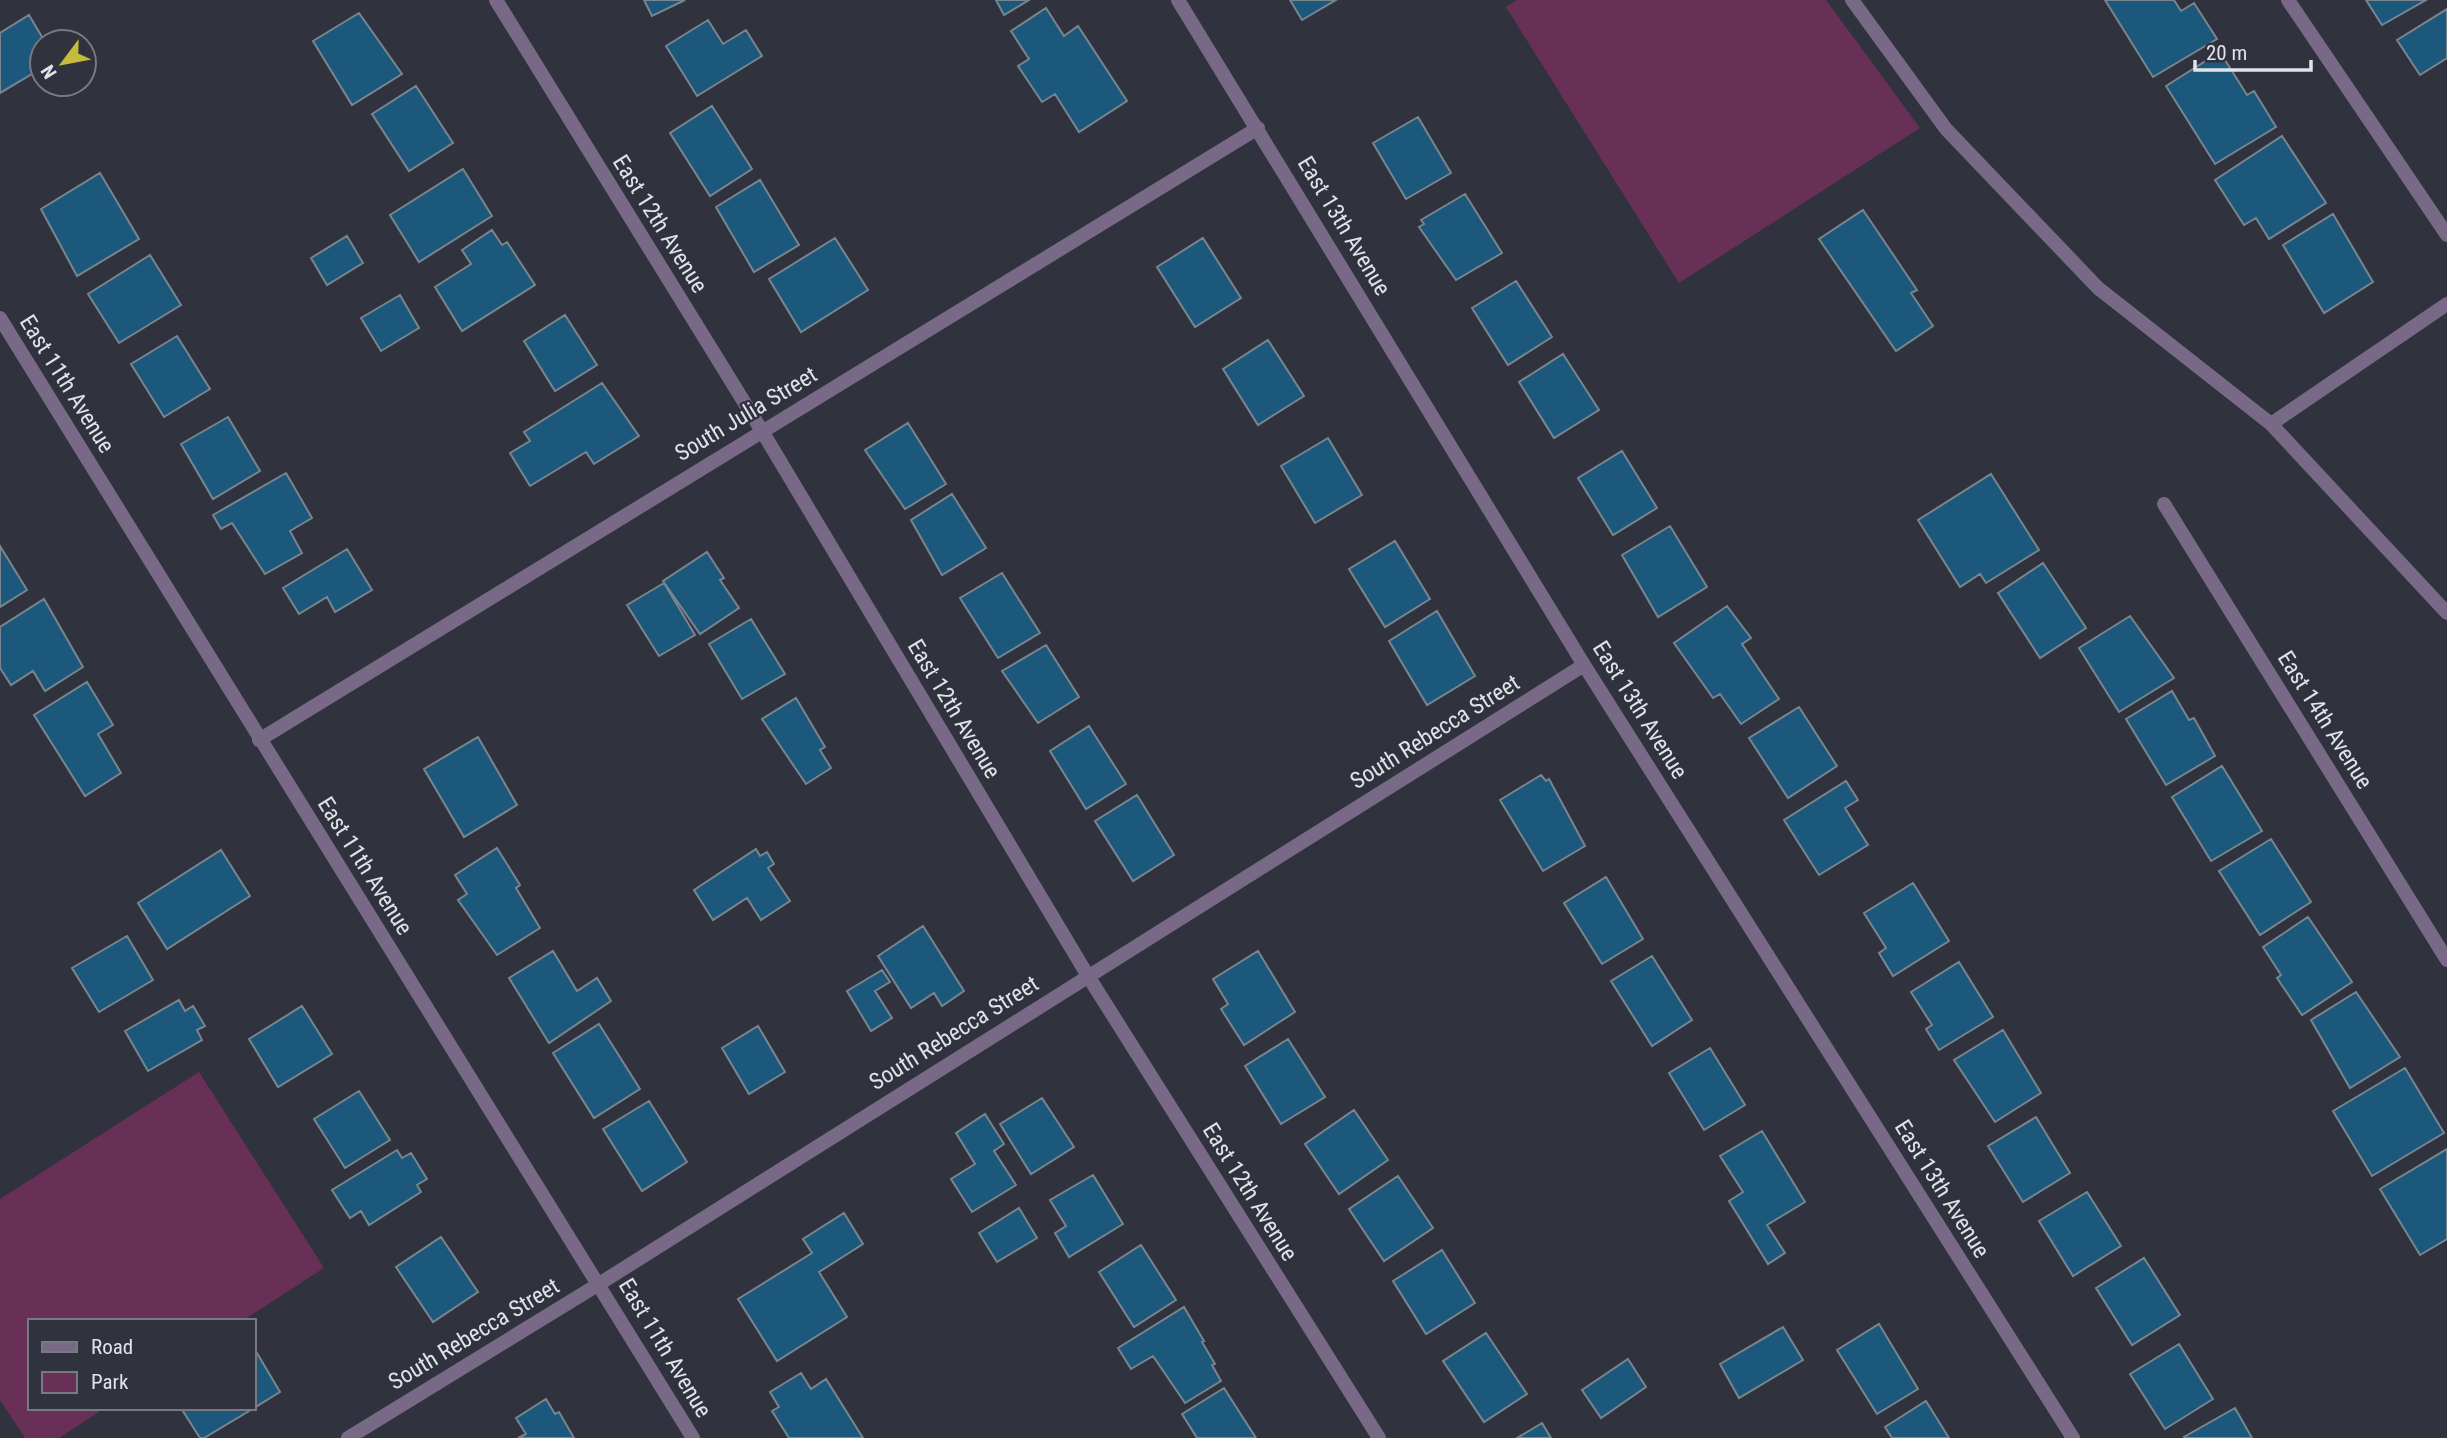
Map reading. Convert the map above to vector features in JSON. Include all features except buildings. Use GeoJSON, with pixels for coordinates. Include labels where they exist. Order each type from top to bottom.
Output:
{"type":"FeatureCollection","features":[{"type":"Feature","properties":{"kind":"street","name":"East 12th Avenue"},"geometry":{"type":"LineString","coordinates":[[496,0],[762,431],[1088,976],[1378,1438]]}},
{"type":"Feature","properties":{"kind":"street","name":"East 13th Avenue"},"geometry":{"type":"LineString","coordinates":[[1178,0],[1584,665],[2073,1438]]}},
{"type":"Feature","properties":{"kind":"street"},"geometry":{"type":"LineString","coordinates":[[1852,0],[1946,129],[2098,288],[2271,424],[2447,613]]}},
{"type":"Feature","properties":{"kind":"street"},"geometry":{"type":"LineString","coordinates":[[2288,0],[2447,235]]}},
{"type":"Feature","properties":{"kind":"street","name":"South Julia Street"},"geometry":{"type":"LineString","coordinates":[[259,740],[1258,128]]}},
{"type":"Feature","properties":{"kind":"street"},"geometry":{"type":"LineString","coordinates":[[2271,424],[2447,304]]}},
{"type":"Feature","properties":{"kind":"street","name":"East 11th Avenue"},"geometry":{"type":"LineString","coordinates":[[0,318],[259,740],[694,1438]]}},
{"type":"Feature","properties":{"kind":"street","name":"East 14th Avenue"},"geometry":{"type":"LineString","coordinates":[[2164,504],[2447,960]]}},
{"type":"Feature","properties":{"kind":"street","name":"South Rebecca Street"},"geometry":{"type":"LineString","coordinates":[[348,1438],[599,1284],[1584,665]]}},
{"type":"Feature","properties":{"kind":"green space"},"geometry":{"type":"Polygon","coordinates":[[[1517,0],[1826,0],[1920,128],[1679,283],[1506,7],[1517,0]]]}},
{"type":"Feature","properties":{"kind":"green space"},"geometry":{"type":"Polygon","coordinates":[[[199,1072],[324,1268],[245,1319],[28,1319],[28,1410],[102,1410],[59,1438],[25,1438],[0,1400],[0,1199],[199,1072]]]}}]}
